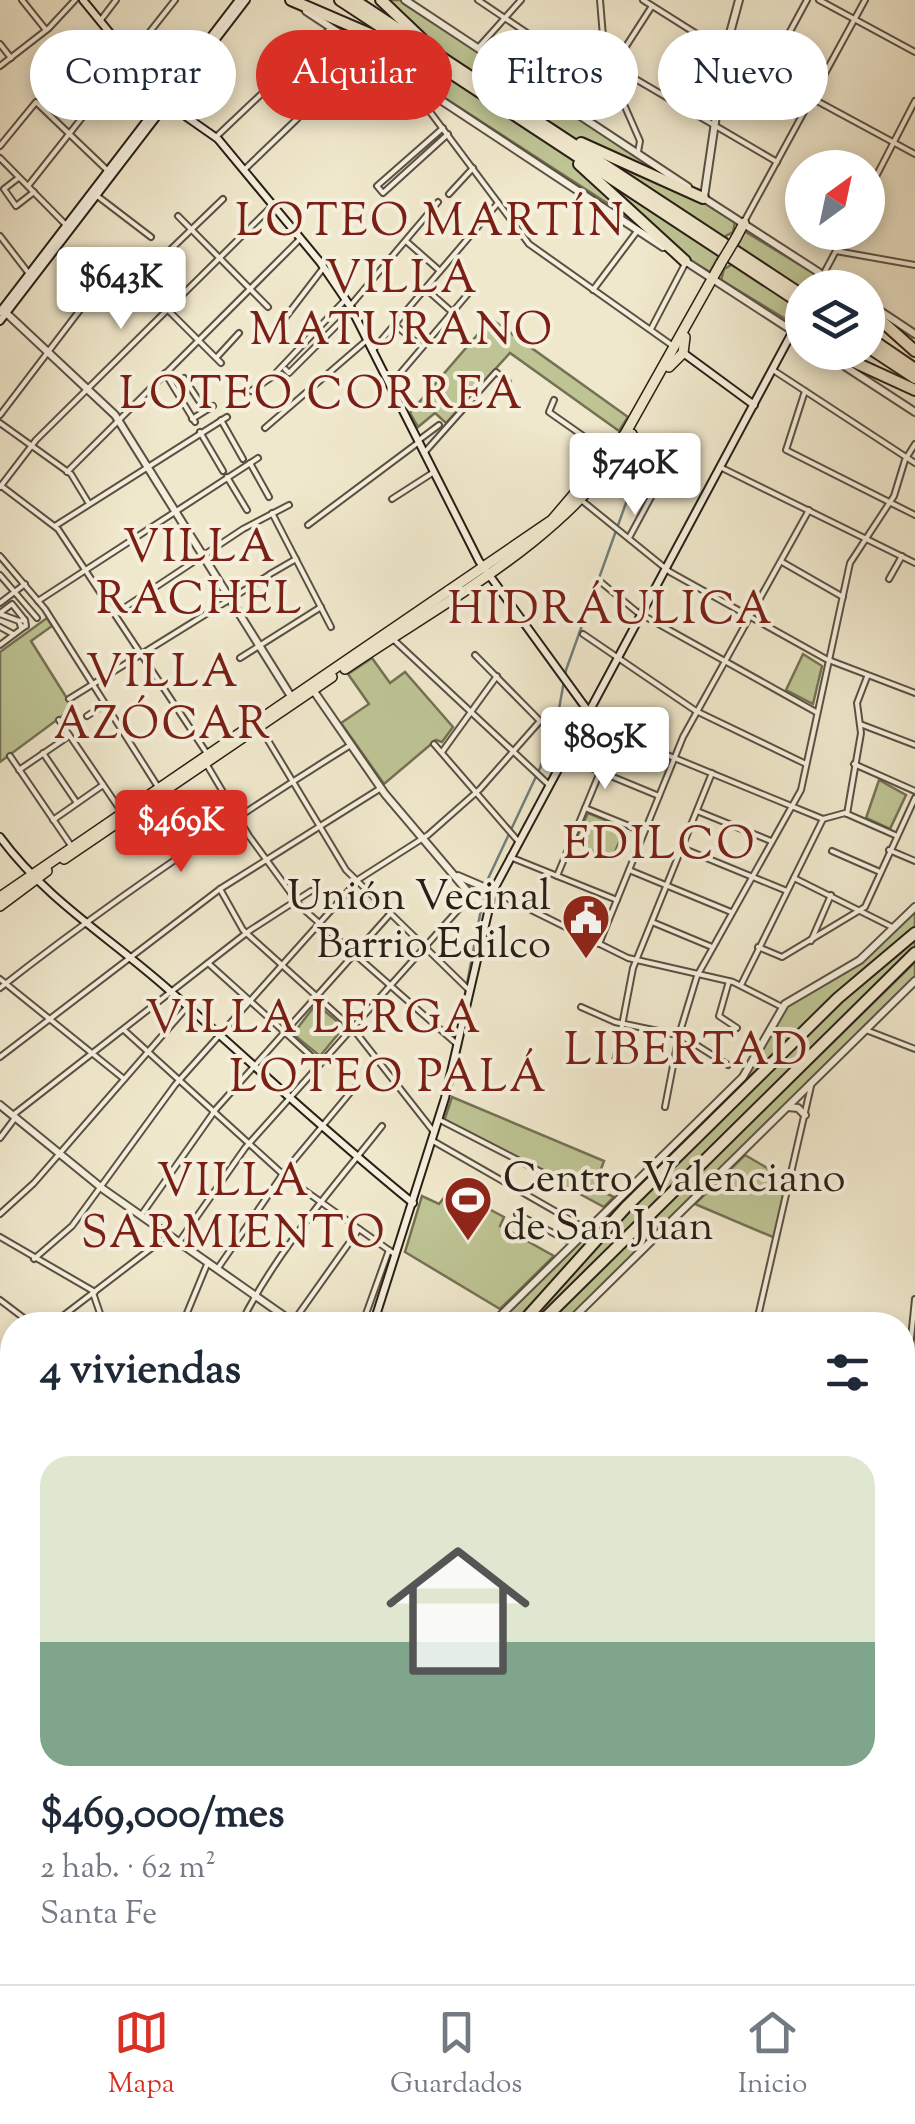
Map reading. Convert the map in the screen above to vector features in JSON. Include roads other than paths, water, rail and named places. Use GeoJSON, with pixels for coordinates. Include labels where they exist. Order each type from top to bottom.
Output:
{"type":"FeatureCollection","features":[{"type":"Feature","properties":{"kind":"highway"},"geometry":{"type":"LineString","coordinates":[[290,0],[357,30]]}},
{"type":"Feature","properties":{"kind":"highway"},"geometry":{"type":"LineString","coordinates":[[340,0],[386,30]]}},
{"type":"Feature","properties":{"kind":"highway"},"geometry":{"type":"LineString","coordinates":[[354,0],[785,292]]}},
{"type":"Feature","properties":{"kind":"highway"},"geometry":{"type":"LineString","coordinates":[[381,0],[462,71]]}},
{"type":"Feature","properties":{"kind":"highway"},"geometry":{"type":"LineString","coordinates":[[452,73],[785,284]]}},
{"type":"Feature","properties":{"kind":"highway"},"geometry":{"type":"LineString","coordinates":[[539,126],[703,198]]}},
{"type":"Feature","properties":{"kind":"highway"},"geometry":{"type":"LineString","coordinates":[[539,126],[685,262]]}},
{"type":"Feature","properties":{"kind":"highway"},"geometry":{"type":"LineString","coordinates":[[885,322],[915,351]]}},
{"type":"Feature","properties":{"kind":"highway"},"geometry":{"type":"LineString","coordinates":[[885,349],[915,369]]}},
{"type":"Feature","properties":{"kind":"highway"},"geometry":{"type":"LineString","coordinates":[[885,358],[915,378]]}},
{"type":"Feature","properties":{"kind":"highway"},"geometry":{"type":"LineString","coordinates":[[871,370],[915,390]]}},
{"type":"Feature","properties":{"kind":"highway"},"geometry":{"type":"LineString","coordinates":[[532,1312],[626,1207],[846,990],[915,933]]}},
{"type":"Feature","properties":{"kind":"highway"},"geometry":{"type":"LineString","coordinates":[[551,1312],[915,955]]}},
{"type":"Feature","properties":{"kind":"main road"},"geometry":{"type":"LineString","coordinates":[[0,898],[486,570],[578,497],[626,443],[674,358],[683,353],[681,344],[693,316],[744,223]]}},
{"type":"Feature","properties":{"kind":"main road"},"geometry":{"type":"LineString","coordinates":[[578,497],[610,455],[693,316]]}},
{"type":"Feature","properties":{"kind":"main road"},"geometry":{"type":"LineString","coordinates":[[0,906],[32,878]]}},
{"type":"Feature","properties":{"kind":"street"},"geometry":{"type":"LineString","coordinates":[[22,0],[46,30],[75,0]]}},
{"type":"Feature","properties":{"kind":"street"},"geometry":{"type":"LineString","coordinates":[[83,0],[107,30]]}},
{"type":"Feature","properties":{"kind":"street"},"geometry":{"type":"LineString","coordinates":[[100,21],[116,0]]}},
{"type":"Feature","properties":{"kind":"street"},"geometry":{"type":"LineString","coordinates":[[152,30],[175,0]]}},
{"type":"Feature","properties":{"kind":"street"},"geometry":{"type":"LineString","coordinates":[[220,30],[244,0]]}},
{"type":"Feature","properties":{"kind":"street"},"geometry":{"type":"LineString","coordinates":[[290,0],[334,30]]}},
{"type":"Feature","properties":{"kind":"street"},"geometry":{"type":"LineString","coordinates":[[406,0],[417,3],[472,44]]}},
{"type":"Feature","properties":{"kind":"street"},"geometry":{"type":"LineString","coordinates":[[478,0],[521,30]]}},
{"type":"Feature","properties":{"kind":"street"},"geometry":{"type":"LineString","coordinates":[[494,30],[521,0]]}},
{"type":"Feature","properties":{"kind":"street"},"geometry":{"type":"LineString","coordinates":[[600,0],[602,30]]}},
{"type":"Feature","properties":{"kind":"street"},"geometry":{"type":"LineString","coordinates":[[643,0],[691,30]]}},
{"type":"Feature","properties":{"kind":"street"},"geometry":{"type":"LineString","coordinates":[[731,30],[739,0]]}},
{"type":"Feature","properties":{"kind":"street"},"geometry":{"type":"LineString","coordinates":[[791,30],[807,0]]}},
{"type":"Feature","properties":{"kind":"street"},"geometry":{"type":"LineString","coordinates":[[819,0],[915,52]]}},
{"type":"Feature","properties":{"kind":"street"},"geometry":{"type":"LineString","coordinates":[[828,68],[865,0]]}},
{"type":"Feature","properties":{"kind":"street"},"geometry":{"type":"LineString","coordinates":[[637,30],[652,6]]}},
{"type":"Feature","properties":{"kind":"street"},"geometry":{"type":"LineString","coordinates":[[216,137],[331,28]]}},
{"type":"Feature","properties":{"kind":"street"},"geometry":{"type":"LineString","coordinates":[[0,44],[4,64],[30,43]]}},
{"type":"Feature","properties":{"kind":"street"},"geometry":{"type":"LineString","coordinates":[[638,81],[777,162]]}},
{"type":"Feature","properties":{"kind":"street"},"geometry":{"type":"LineString","coordinates":[[0,146],[36,102],[110,173]]}},
{"type":"Feature","properties":{"kind":"street"},"geometry":{"type":"LineString","coordinates":[[885,160],[915,102]]}},
{"type":"Feature","properties":{"kind":"street"},"geometry":{"type":"LineString","coordinates":[[452,107],[785,326]]}},
{"type":"Feature","properties":{"kind":"street"},"geometry":{"type":"LineString","coordinates":[[828,107],[915,154]]}},
{"type":"Feature","properties":{"kind":"street"},"geometry":{"type":"LineString","coordinates":[[28,186],[81,120]]}},
{"type":"Feature","properties":{"kind":"street"},"geometry":{"type":"LineString","coordinates":[[0,321],[2,312],[150,120]]}},
{"type":"Feature","properties":{"kind":"street"},"geometry":{"type":"LineString","coordinates":[[193,120],[216,137],[324,268],[349,305],[486,570],[588,710],[607,730],[823,818],[847,814],[895,835]]}},
{"type":"Feature","properties":{"kind":"street"},"geometry":{"type":"LineString","coordinates":[[244,170],[296,120]]}},
{"type":"Feature","properties":{"kind":"street"},"geometry":{"type":"LineString","coordinates":[[437,120],[529,244],[754,405]]}},
{"type":"Feature","properties":{"kind":"street"},"geometry":{"type":"LineString","coordinates":[[587,120],[816,270]]}},
{"type":"Feature","properties":{"kind":"street"},"geometry":{"type":"LineString","coordinates":[[631,120],[640,141],[637,153]]}},
{"type":"Feature","properties":{"kind":"street"},"geometry":{"type":"LineString","coordinates":[[703,198],[717,120]]}},
{"type":"Feature","properties":{"kind":"street"},"geometry":{"type":"LineString","coordinates":[[744,223],[800,120]]}},
{"type":"Feature","properties":{"kind":"street"},"geometry":{"type":"LineString","coordinates":[[443,128],[377,186],[383,193],[448,134]]}},
{"type":"Feature","properties":{"kind":"street"},"geometry":{"type":"LineString","coordinates":[[0,158],[68,227]]}},
{"type":"Feature","properties":{"kind":"street"},"geometry":{"type":"LineString","coordinates":[[448,194],[473,168]]}},
{"type":"Feature","properties":{"kind":"street"},"geometry":{"type":"LineString","coordinates":[[19,177],[4,189],[16,206],[34,192]]}},
{"type":"Feature","properties":{"kind":"street"},"geometry":{"type":"LineString","coordinates":[[94,194],[151,237]]}},
{"type":"Feature","properties":{"kind":"street"},"geometry":{"type":"LineString","coordinates":[[223,199],[137,279],[219,360],[239,333]]}},
{"type":"Feature","properties":{"kind":"street"},"geometry":{"type":"LineString","coordinates":[[285,369],[288,373],[438,202]]}},
{"type":"Feature","properties":{"kind":"street"},"geometry":{"type":"LineString","coordinates":[[372,350],[498,203]]}},
{"type":"Feature","properties":{"kind":"street"},"geometry":{"type":"LineString","coordinates":[[273,205],[32,446],[0,486],[54,526],[144,653],[237,816],[296,900],[458,1045]]}},
{"type":"Feature","properties":{"kind":"street"},"geometry":{"type":"LineString","coordinates":[[178,216],[268,307]]}},
{"type":"Feature","properties":{"kind":"street"},"geometry":{"type":"LineString","coordinates":[[593,290],[638,230]]}},
{"type":"Feature","properties":{"kind":"street"},"geometry":{"type":"LineString","coordinates":[[0,236],[31,276]]}},
{"type":"Feature","properties":{"kind":"street"},"geometry":{"type":"LineString","coordinates":[[67,472],[300,239]]}},
{"type":"Feature","properties":{"kind":"street"},"geometry":{"type":"LineString","coordinates":[[405,240],[440,271]]}},
{"type":"Feature","properties":{"kind":"street"},"geometry":{"type":"LineString","coordinates":[[826,270],[836,251],[915,265]]}},
{"type":"Feature","properties":{"kind":"street"},"geometry":{"type":"LineString","coordinates":[[650,331],[685,262]]}},
{"type":"Feature","properties":{"kind":"street"},"geometry":{"type":"LineString","coordinates":[[285,318],[324,268]]}},
{"type":"Feature","properties":{"kind":"street"},"geometry":{"type":"LineString","coordinates":[[0,415],[102,281]]}},
{"type":"Feature","properties":{"kind":"street"},"geometry":{"type":"LineString","coordinates":[[425,288],[452,312]]}},
{"type":"Feature","properties":{"kind":"street"},"geometry":{"type":"LineString","coordinates":[[390,384],[467,296]]}},
{"type":"Feature","properties":{"kind":"street"},"geometry":{"type":"LineString","coordinates":[[251,391],[272,377],[349,305]]}},
{"type":"Feature","properties":{"kind":"street"},"geometry":{"type":"LineString","coordinates":[[2,312],[118,420],[293,700]]}},
{"type":"Feature","properties":{"kind":"street"},"geometry":{"type":"LineString","coordinates":[[885,316],[915,334]]}},
{"type":"Feature","properties":{"kind":"street"},"geometry":{"type":"LineString","coordinates":[[394,324],[422,348]]}},
{"type":"Feature","properties":{"kind":"street"},"geometry":{"type":"LineString","coordinates":[[265,428],[367,340]]}},
{"type":"Feature","properties":{"kind":"street"},"geometry":{"type":"LineString","coordinates":[[377,1312],[439,1120],[493,891],[785,346]]}},
{"type":"Feature","properties":{"kind":"street"},"geometry":{"type":"LineString","coordinates":[[772,370],[915,463]]}},
{"type":"Feature","properties":{"kind":"street"},"geometry":{"type":"LineString","coordinates":[[851,370],[915,412]]}},
{"type":"Feature","properties":{"kind":"street"},"geometry":{"type":"LineString","coordinates":[[424,452],[496,372],[508,382]]}},
{"type":"Feature","properties":{"kind":"street"},"geometry":{"type":"LineString","coordinates":[[165,374],[194,420],[213,406]]}},
{"type":"Feature","properties":{"kind":"street"},"geometry":{"type":"LineString","coordinates":[[184,378],[205,410]]}},
{"type":"Feature","properties":{"kind":"street"},"geometry":{"type":"LineString","coordinates":[[177,393],[190,385]]}},
{"type":"Feature","properties":{"kind":"street"},"geometry":{"type":"LineString","coordinates":[[805,391],[786,450],[915,515]]}},
{"type":"Feature","properties":{"kind":"street"},"geometry":{"type":"LineString","coordinates":[[554,400],[549,412],[610,455]]}},
{"type":"Feature","properties":{"kind":"street"},"geometry":{"type":"LineString","coordinates":[[54,526],[227,416]]}},
{"type":"Feature","properties":{"kind":"street"},"geometry":{"type":"LineString","coordinates":[[220,420],[242,459]]}},
{"type":"Feature","properties":{"kind":"street"},"geometry":{"type":"LineString","coordinates":[[0,422],[67,472],[90,504]]}},
{"type":"Feature","properties":{"kind":"street"},"geometry":{"type":"LineString","coordinates":[[308,525],[439,424]]}},
{"type":"Feature","properties":{"kind":"street"},"geometry":{"type":"LineString","coordinates":[[200,432],[222,470]]}},
{"type":"Feature","properties":{"kind":"street"},"geometry":{"type":"LineString","coordinates":[[665,1107],[679,1035],[698,973],[792,806],[806,764],[850,562],[891,500],[906,457],[915,444]]}},
{"type":"Feature","properties":{"kind":"street"},"geometry":{"type":"LineString","coordinates":[[38,601],[258,458]]}},
{"type":"Feature","properties":{"kind":"street"},"geometry":{"type":"LineString","coordinates":[[250,464],[270,497]]}},
{"type":"Feature","properties":{"kind":"street"},"geometry":{"type":"LineString","coordinates":[[720,467],[915,563]]}},
{"type":"Feature","properties":{"kind":"street"},"geometry":{"type":"LineString","coordinates":[[392,499],[434,472]]}},
{"type":"Feature","properties":{"kind":"street"},"geometry":{"type":"LineString","coordinates":[[227,477],[247,510]]}},
{"type":"Feature","properties":{"kind":"street"},"geometry":{"type":"LineString","coordinates":[[578,497],[666,568],[829,660],[915,693]]}},
{"type":"Feature","properties":{"kind":"street"},"geometry":{"type":"LineString","coordinates":[[630,536],[651,497]]}},
{"type":"Feature","properties":{"kind":"street"},"geometry":{"type":"LineString","coordinates":[[114,614],[288,505]]}},
{"type":"Feature","properties":{"kind":"street"},"geometry":{"type":"LineString","coordinates":[[599,944],[675,758],[809,510]]}},
{"type":"Feature","properties":{"kind":"street"},"geometry":{"type":"LineString","coordinates":[[272,514],[331,627]]}},
{"type":"Feature","properties":{"kind":"street"},"geometry":{"type":"LineString","coordinates":[[0,556],[38,601],[160,790]]}},
{"type":"Feature","properties":{"kind":"street"},"geometry":{"type":"LineString","coordinates":[[889,579],[902,556]]}},
{"type":"Feature","properties":{"kind":"street"},"geometry":{"type":"LineString","coordinates":[[70,699],[296,559]]}},
{"type":"Feature","properties":{"kind":"street"},"geometry":{"type":"LineString","coordinates":[[782,562],[843,597]]}},
{"type":"Feature","properties":{"kind":"street"},"geometry":{"type":"LineString","coordinates":[[0,574],[36,618]]}},
{"type":"Feature","properties":{"kind":"street"},"geometry":{"type":"LineString","coordinates":[[602,583],[641,614],[818,712]]}},
{"type":"Feature","properties":{"kind":"street"},"geometry":{"type":"LineString","coordinates":[[0,603],[25,584]]}},
{"type":"Feature","properties":{"kind":"street"},"geometry":{"type":"LineString","coordinates":[[0,592],[6,599]]}},
{"type":"Feature","properties":{"kind":"street"},"geometry":{"type":"LineString","coordinates":[[0,613],[12,604],[24,627],[0,645]]}},
{"type":"Feature","properties":{"kind":"street"},"geometry":{"type":"LineString","coordinates":[[240,658],[320,607]]}},
{"type":"Feature","properties":{"kind":"street"},"geometry":{"type":"LineString","coordinates":[[0,613],[22,620]]}},
{"type":"Feature","properties":{"kind":"street"},"geometry":{"type":"LineString","coordinates":[[0,626],[15,635]]}},
{"type":"Feature","properties":{"kind":"street"},"geometry":{"type":"LineString","coordinates":[[583,634],[698,712],[806,764]]}},
{"type":"Feature","properties":{"kind":"street"},"geometry":{"type":"LineString","coordinates":[[389,635],[548,784]]}},
{"type":"Feature","properties":{"kind":"street"},"geometry":{"type":"LineString","coordinates":[[34,1260],[63,1235],[103,1189],[180,1080],[357,882],[423,839],[476,792],[540,720],[475,655]]}},
{"type":"Feature","properties":{"kind":"street"},"geometry":{"type":"LineString","coordinates":[[847,814],[860,724],[858,703],[868,675]]}},
{"type":"Feature","properties":{"kind":"street"},"geometry":{"type":"LineString","coordinates":[[442,752],[496,676]]}},
{"type":"Feature","properties":{"kind":"street"},"geometry":{"type":"LineString","coordinates":[[311,688],[381,788],[472,897],[488,905]]}},
{"type":"Feature","properties":{"kind":"street"},"geometry":{"type":"LineString","coordinates":[[87,716],[105,704]]}},
{"type":"Feature","properties":{"kind":"street"},"geometry":{"type":"LineString","coordinates":[[58,720],[123,815]]}},
{"type":"Feature","properties":{"kind":"street"},"geometry":{"type":"LineString","coordinates":[[258,724],[357,882],[470,991]]}},
{"type":"Feature","properties":{"kind":"street"},"geometry":{"type":"LineString","coordinates":[[860,724],[915,745]]}},
{"type":"Feature","properties":{"kind":"street"},"geometry":{"type":"LineString","coordinates":[[19,770],[69,736]]}},
{"type":"Feature","properties":{"kind":"street"},"geometry":{"type":"LineString","coordinates":[[434,744],[518,841]]}},
{"type":"Feature","properties":{"kind":"street"},"geometry":{"type":"LineString","coordinates":[[0,988],[85,922],[237,816],[351,745]]}},
{"type":"Feature","properties":{"kind":"street"},"geometry":{"type":"LineString","coordinates":[[43,754],[77,803]]}},
{"type":"Feature","properties":{"kind":"street"},"geometry":{"type":"LineString","coordinates":[[10,756],[73,849]]}},
{"type":"Feature","properties":{"kind":"street"},"geometry":{"type":"LineString","coordinates":[[562,756],[660,796]]}},
{"type":"Feature","properties":{"kind":"street"},"geometry":{"type":"LineString","coordinates":[[758,947],[782,957],[862,910],[915,795],[854,764]]}},
{"type":"Feature","properties":{"kind":"street"},"geometry":{"type":"LineString","coordinates":[[557,876],[600,772]]}},
{"type":"Feature","properties":{"kind":"street"},"geometry":{"type":"LineString","coordinates":[[615,1062],[636,960],[712,773]]}},
{"type":"Feature","properties":{"kind":"street"},"geometry":{"type":"LineString","coordinates":[[53,820],[103,785]]}},
{"type":"Feature","properties":{"kind":"street"},"geometry":{"type":"LineString","coordinates":[[0,1056],[220,889],[381,788]]}},
{"type":"Feature","properties":{"kind":"street"},"geometry":{"type":"LineString","coordinates":[[585,808],[644,832]]}},
{"type":"Feature","properties":{"kind":"street"},"geometry":{"type":"LineString","coordinates":[[697,811],[772,841]]}},
{"type":"Feature","properties":{"kind":"street"},"geometry":{"type":"LineString","coordinates":[[904,814],[915,818]]}},
{"type":"Feature","properties":{"kind":"street"},"geometry":{"type":"LineString","coordinates":[[741,986],[823,818]]}},
{"type":"Feature","properties":{"kind":"street"},"geometry":{"type":"LineString","coordinates":[[0,837],[32,878],[171,991],[252,1068],[413,1204]]}},
{"type":"Feature","properties":{"kind":"street"},"geometry":{"type":"LineString","coordinates":[[682,848],[787,891]]}},
{"type":"Feature","properties":{"kind":"street"},"geometry":{"type":"LineString","coordinates":[[889,850],[915,861]]}},
{"type":"Feature","properties":{"kind":"street"},"geometry":{"type":"LineString","coordinates":[[832,851],[880,872]]}},
{"type":"Feature","properties":{"kind":"street"},"geometry":{"type":"LineString","coordinates":[[510,857],[616,900]]}},
{"type":"Feature","properties":{"kind":"street"},"geometry":{"type":"LineString","coordinates":[[629,870],[732,913]]}},
{"type":"Feature","properties":{"kind":"street"},"geometry":{"type":"LineString","coordinates":[[452,872],[636,960],[729,981],[782,1007]]}},
{"type":"Feature","properties":{"kind":"street"},"geometry":{"type":"LineString","coordinates":[[794,878],[894,928]]}},
{"type":"Feature","properties":{"kind":"street"},"geometry":{"type":"LineString","coordinates":[[179,1242],[248,1144],[424,947],[482,888]]}},
{"type":"Feature","properties":{"kind":"street"},"geometry":{"type":"LineString","coordinates":[[220,889],[247,933],[352,1028],[434,1137],[588,1230]]}},
{"type":"Feature","properties":{"kind":"street"},"geometry":{"type":"LineString","coordinates":[[0,1138],[14,1116],[123,1028],[247,933],[311,891]]}},
{"type":"Feature","properties":{"kind":"street"},"geometry":{"type":"LineString","coordinates":[[811,940],[831,894]]}},
{"type":"Feature","properties":{"kind":"street"},"geometry":{"type":"LineString","coordinates":[[504,1312],[743,1077],[782,1007],[857,962],[915,907]]}},
{"type":"Feature","properties":{"kind":"street"},"geometry":{"type":"LineString","coordinates":[[141,1216],[214,1112],[390,914]]}},
{"type":"Feature","properties":{"kind":"street"},"geometry":{"type":"LineString","coordinates":[[652,922],[713,947]]}},
{"type":"Feature","properties":{"kind":"street"},"geometry":{"type":"LineString","coordinates":[[208,962],[320,1064]]}},
{"type":"Feature","properties":{"kind":"street"},"geometry":{"type":"LineString","coordinates":[[0,979],[124,1079]]}},
{"type":"Feature","properties":{"kind":"street"},"geometry":{"type":"LineString","coordinates":[[729,981],[719,1016],[737,1028]]}},
{"type":"Feature","properties":{"kind":"street"},"geometry":{"type":"LineString","coordinates":[[579,1312],[915,981]]}},
{"type":"Feature","properties":{"kind":"street"},"geometry":{"type":"LineString","coordinates":[[0,1214],[59,1153],[187,1006]]}},
{"type":"Feature","properties":{"kind":"street"},"geometry":{"type":"LineString","coordinates":[[581,1007],[622,1024],[679,1035],[728,1065]]}},
{"type":"Feature","properties":{"kind":"street"},"geometry":{"type":"LineString","coordinates":[[123,1028],[283,1175],[397,1256]]}},
{"type":"Feature","properties":{"kind":"street"},"geometry":{"type":"LineString","coordinates":[[866,1030],[915,1050]]}},
{"type":"Feature","properties":{"kind":"street"},"geometry":{"type":"LineString","coordinates":[[759,1312],[812,1083]]}},
{"type":"Feature","properties":{"kind":"street"},"geometry":{"type":"LineString","coordinates":[[217,1269],[283,1175],[354,1088]]}},
{"type":"Feature","properties":{"kind":"street"},"geometry":{"type":"LineString","coordinates":[[0,1105],[103,1189],[278,1312]]}},
{"type":"Feature","properties":{"kind":"street"},"geometry":{"type":"LineString","coordinates":[[786,1108],[796,1107],[804,1116]]}},
{"type":"Feature","properties":{"kind":"street"},"geometry":{"type":"LineString","coordinates":[[439,1120],[551,1177]]}},
{"type":"Feature","properties":{"kind":"street"},"geometry":{"type":"LineString","coordinates":[[247,1312],[321,1202],[382,1126]]}},
{"type":"Feature","properties":{"kind":"street"},"geometry":{"type":"LineString","coordinates":[[516,1214],[576,1241]]}},
{"type":"Feature","properties":{"kind":"street"},"geometry":{"type":"LineString","coordinates":[[574,1221],[576,1241]]}},
{"type":"Feature","properties":{"kind":"street"},"geometry":{"type":"LineString","coordinates":[[303,1312],[358,1229]]}},
{"type":"Feature","properties":{"kind":"street"},"geometry":{"type":"LineString","coordinates":[[68,1312],[168,1235]]}},
{"type":"Feature","properties":{"kind":"street"},"geometry":{"type":"LineString","coordinates":[[0,1238],[94,1292],[100,1312]]}},
{"type":"Feature","properties":{"kind":"street"},"geometry":{"type":"LineString","coordinates":[[367,1312],[389,1250]]}},
{"type":"Feature","properties":{"kind":"street"},"geometry":{"type":"LineString","coordinates":[[187,1312],[208,1262]]}},
{"type":"Feature","properties":{"kind":"waterway"},"geometry":{"type":"LineString","coordinates":[[465,994],[486,883],[540,768],[557,720],[566,670],[631,489]]}},
{"type":"Feature","properties":{"kind":"place","name":"Unión Vecinal Barrio Edilco"},"geometry":{"type":"Point","coordinates":[586,960]}},
{"type":"Feature","properties":{"kind":"place","name":"Centro Valenciano de San Juan"},"geometry":{"type":"Point","coordinates":[468,1242]}},
{"type":"Feature","properties":{"kind":"district","name":"LOTEO MARTÍN"},"geometry":{"type":"Point","coordinates":[431,219]}},
{"type":"Feature","properties":{"kind":"district","name":"VILLA MATURANO"},"geometry":{"type":"Point","coordinates":[402,302]}},
{"type":"Feature","properties":{"kind":"district","name":"LOTEO CORREA"},"geometry":{"type":"Point","coordinates":[322,392]}},
{"type":"Feature","properties":{"kind":"district","name":"VILLA RACHEL"},"geometry":{"type":"Point","coordinates":[200,571]}},
{"type":"Feature","properties":{"kind":"district","name":"HIDRÁULICA"},"geometry":{"type":"Point","coordinates":[611,607]}},
{"type":"Feature","properties":{"kind":"district","name":"VILLA AZÓCAR"},"geometry":{"type":"Point","coordinates":[163,696]}},
{"type":"Feature","properties":{"kind":"district","name":"EDILCO"},"geometry":{"type":"Point","coordinates":[660,842]}},
{"type":"Feature","properties":{"kind":"district","name":"VILLA LERGA"},"geometry":{"type":"Point","coordinates":[314,1016]}},
{"type":"Feature","properties":{"kind":"district","name":"LIBERTAD"},"geometry":{"type":"Point","coordinates":[687,1048]}},
{"type":"Feature","properties":{"kind":"district","name":"LOTEO PALÁ"},"geometry":{"type":"Point","coordinates":[389,1075]}},
{"type":"Feature","properties":{"kind":"district","name":"VILLA SARMIENTO"},"geometry":{"type":"Point","coordinates":[234,1205]}}]}
